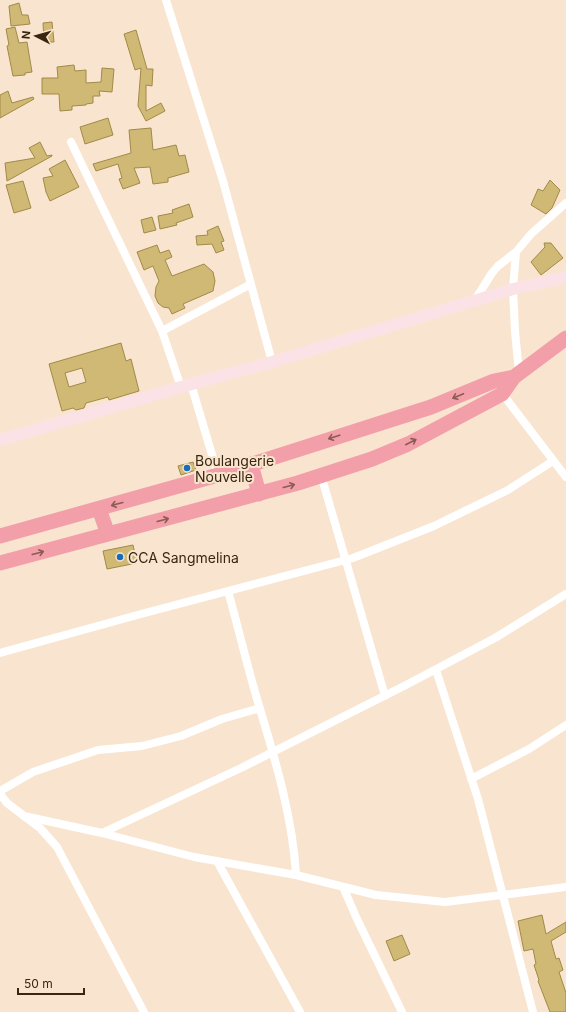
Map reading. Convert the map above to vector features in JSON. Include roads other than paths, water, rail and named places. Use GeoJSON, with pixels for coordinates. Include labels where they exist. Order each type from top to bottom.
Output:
{"type":"FeatureCollection","features":[{"type":"Feature","properties":{"kind":"highway"},"geometry":{"type":"LineString","coordinates":[[0,563],[259,494],[372,459],[408,444],[502,394],[517,375],[566,338]]}},
{"type":"Feature","properties":{"kind":"highway"},"geometry":{"type":"LineString","coordinates":[[0,536],[218,475],[431,407],[494,381],[517,375]]}},
{"type":"Feature","properties":{"kind":"highway"},"geometry":{"type":"LineString","coordinates":[[251,464],[259,494]]}},
{"type":"Feature","properties":{"kind":"highway"},"geometry":{"type":"LineString","coordinates":[[99,508],[108,534]]}},
{"type":"Feature","properties":{"kind":"street"},"geometry":{"type":"LineString","coordinates":[[166,0],[223,181],[272,362]]}},
{"type":"Feature","properties":{"kind":"street"},"geometry":{"type":"LineString","coordinates":[[71,142],[162,331],[186,385],[218,475]]}},
{"type":"Feature","properties":{"kind":"street"},"geometry":{"type":"LineString","coordinates":[[475,300],[498,266],[516,252],[531,234],[566,203]]}},
{"type":"Feature","properties":{"kind":"street"},"geometry":{"type":"LineString","coordinates":[[516,252],[513,289],[517,375]]}},
{"type":"Feature","properties":{"kind":"street"},"geometry":{"type":"LineString","coordinates":[[0,440],[186,385],[272,362],[513,289],[566,277]]}},
{"type":"Feature","properties":{"kind":"street"},"geometry":{"type":"LineString","coordinates":[[162,331],[250,284]]}},
{"type":"Feature","properties":{"kind":"street"},"geometry":{"type":"LineString","coordinates":[[494,381],[502,394],[566,477]]}},
{"type":"Feature","properties":{"kind":"street"},"geometry":{"type":"LineString","coordinates":[[0,653],[346,560],[434,526],[508,490],[554,461]]}},
{"type":"Feature","properties":{"kind":"street"},"geometry":{"type":"LineString","coordinates":[[321,476],[385,696]]}},
{"type":"Feature","properties":{"kind":"street"},"geometry":{"type":"LineString","coordinates":[[228,591],[273,752],[295,850],[296,875]]}},
{"type":"Feature","properties":{"kind":"street"},"geometry":{"type":"LineString","coordinates":[[102,833],[273,752],[436,670],[495,638],[566,594]]}},
{"type":"Feature","properties":{"kind":"street"},"geometry":{"type":"LineString","coordinates":[[436,670],[478,799],[533,1012]]}},
{"type":"Feature","properties":{"kind":"street"},"geometry":{"type":"LineString","coordinates":[[0,791],[33,772],[98,750],[142,746],[173,738],[222,719],[260,708]]}},
{"type":"Feature","properties":{"kind":"street"},"geometry":{"type":"LineString","coordinates":[[471,779],[529,749],[566,725]]}},
{"type":"Feature","properties":{"kind":"street"},"geometry":{"type":"LineString","coordinates":[[0,794],[4,803],[40,828],[57,847],[69,867],[144,1012]]}},
{"type":"Feature","properties":{"kind":"street"},"geometry":{"type":"LineString","coordinates":[[24,816],[102,833],[194,857],[296,875],[376,894],[445,902],[566,888]]}},
{"type":"Feature","properties":{"kind":"street"},"geometry":{"type":"LineString","coordinates":[[217,861],[300,1012]]}},
{"type":"Feature","properties":{"kind":"street"},"geometry":{"type":"LineString","coordinates":[[343,887],[402,1012]]}},
{"type":"Feature","properties":{"kind":"place","name":"Boulangerie Nouvelle"},"geometry":{"type":"Point","coordinates":[187,468]}},
{"type":"Feature","properties":{"kind":"place","name":"CCA Sangmelina"},"geometry":{"type":"Point","coordinates":[120,557]}}]}
